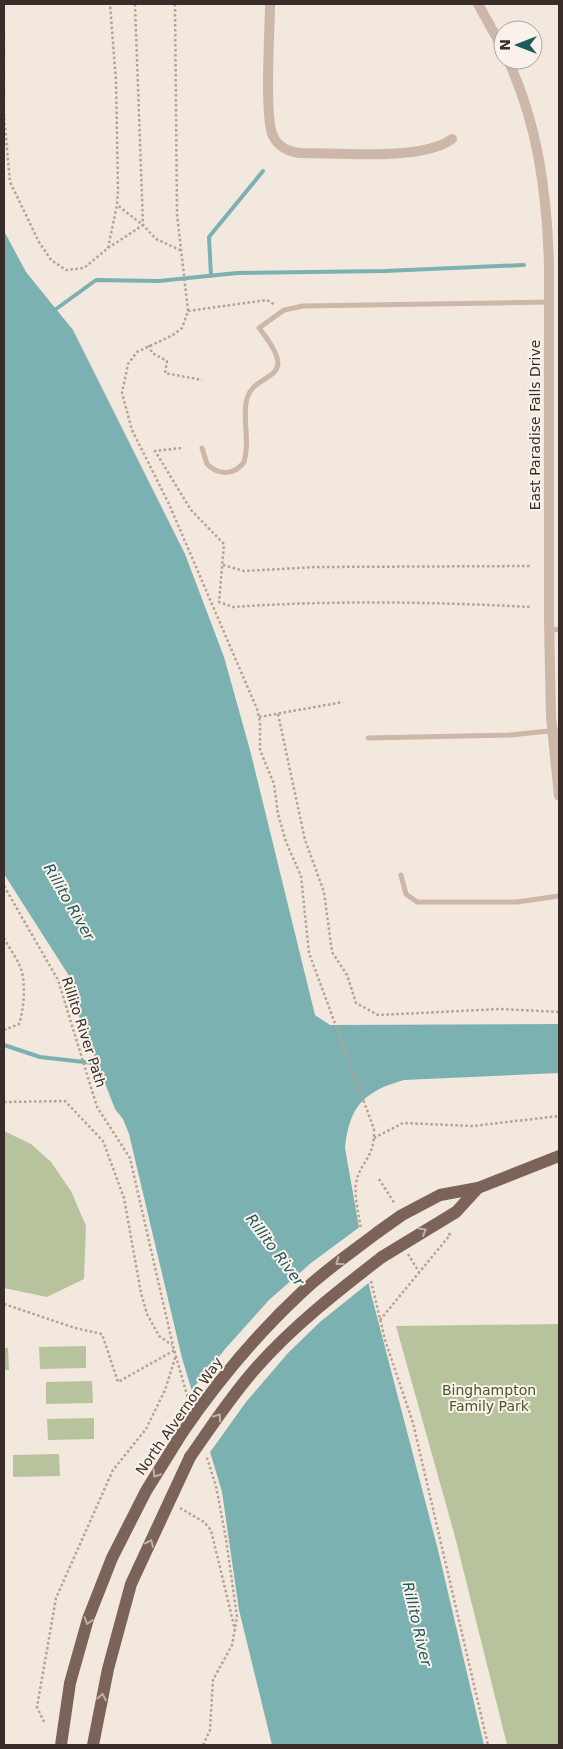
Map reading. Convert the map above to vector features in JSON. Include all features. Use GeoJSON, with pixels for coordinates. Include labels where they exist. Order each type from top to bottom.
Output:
{"type":"FeatureCollection","features":[{"type":"Feature","properties":{"kind":"main road","name":"North Alvernon Way"},"geometry":{"type":"LineString","coordinates":[[61,1745],[70,1684],[88,1619],[105,1576],[146,1491],[182,1433],[227,1371],[274,1319],[319,1278],[402,1215],[440,1195],[478,1188],[559,1156]]}},
{"type":"Feature","properties":{"kind":"main road","name":"North Alvernon Way"},"geometry":{"type":"LineString","coordinates":[[93,1745],[108,1669],[131,1584],[190,1457],[256,1368],[310,1315],[382,1257],[456,1212],[478,1188]]}},
{"type":"Feature","properties":{"kind":"street"},"geometry":{"type":"LineString","coordinates":[[270,4],[269,116],[273,136],[278,144],[286,149],[302,153],[412,153],[433,149],[452,139]]}},
{"type":"Feature","properties":{"kind":"street"},"geometry":{"type":"LineString","coordinates":[[478,4],[493,31]]}},
{"type":"Feature","properties":{"kind":"street","name":"East Paradise Falls Drive"},"geometry":{"type":"LineString","coordinates":[[512,70],[530,121],[541,168],[554,302],[554,630],[559,796]]}},
{"type":"Feature","properties":{"kind":"lane"},"geometry":{"type":"LineString","coordinates":[[202,448],[207,464],[220,472],[234,471],[244,462],[247,398],[254,388],[275,372],[278,366],[277,352],[259,328],[284,310],[302,306],[554,302]]}},
{"type":"Feature","properties":{"kind":"lane"},"geometry":{"type":"LineString","coordinates":[[368,738],[510,735],[556,731]]}},
{"type":"Feature","properties":{"kind":"lane"},"geometry":{"type":"LineString","coordinates":[[401,875],[406,894],[416,902],[517,902],[559,896]]}},
{"type":"Feature","properties":{"kind":"path"},"geometry":{"type":"LineString","coordinates":[[108,248],[117,205],[116,81],[110,4]]}},
{"type":"Feature","properties":{"kind":"path"},"geometry":{"type":"LineString","coordinates":[[135,4],[143,225]]}},
{"type":"Feature","properties":{"kind":"path"},"geometry":{"type":"LineString","coordinates":[[175,4],[175,97],[180,250],[188,311],[182,328],[138,352],[128,364],[122,393],[132,430],[189,547],[259,717],[260,750],[274,784],[278,814],[286,842],[301,876],[309,953],[367,1107],[374,1138],[371,1154],[359,1175],[356,1185],[362,1232]]}},
{"type":"Feature","properties":{"kind":"path"},"geometry":{"type":"LineString","coordinates":[[4,28],[4,116],[10,182],[17,200],[51,260],[66,270],[84,268],[108,248],[143,225]]}},
{"type":"Feature","properties":{"kind":"path"},"geometry":{"type":"LineString","coordinates":[[117,205],[143,225],[156,240],[180,250]]}},
{"type":"Feature","properties":{"kind":"path"},"geometry":{"type":"LineString","coordinates":[[188,311],[267,300],[276,306]]}},
{"type":"Feature","properties":{"kind":"path"},"geometry":{"type":"LineString","coordinates":[[149,345],[152,353],[167,361],[164,373],[202,380]]}},
{"type":"Feature","properties":{"kind":"path"},"geometry":{"type":"LineString","coordinates":[[181,448],[154,451],[191,510],[224,544],[219,602],[233,608],[369,602],[446,602],[532,607]]}},
{"type":"Feature","properties":{"kind":"path"},"geometry":{"type":"LineString","coordinates":[[223,565],[244,571],[316,567],[532,566]]}},
{"type":"Feature","properties":{"kind":"path"},"geometry":{"type":"LineString","coordinates":[[259,717],[342,702]]}},
{"type":"Feature","properties":{"kind":"path"},"geometry":{"type":"LineString","coordinates":[[278,714],[305,840],[324,892],[332,952],[347,976],[356,1003],[378,1015],[501,1008],[559,1012]]}},
{"type":"Feature","properties":{"kind":"path","name":"Rillito River Path"},"geometry":{"type":"LineString","coordinates":[[4,886],[52,968],[97,1107]]}},
{"type":"Feature","properties":{"kind":"path"},"geometry":{"type":"LineString","coordinates":[[4,938],[21,970],[23,998],[22,1016],[19,1024],[4,1030]]}},
{"type":"Feature","properties":{"kind":"path"},"geometry":{"type":"LineString","coordinates":[[4,1102],[65,1101],[103,1141],[124,1198],[141,1293],[147,1314],[159,1336],[173,1346]]}},
{"type":"Feature","properties":{"kind":"path"},"geometry":{"type":"LineString","coordinates":[[374,1138],[403,1123],[473,1126],[559,1116]]}},
{"type":"Feature","properties":{"kind":"path"},"geometry":{"type":"LineString","coordinates":[[379,1179],[395,1204]]}},
{"type":"Feature","properties":{"kind":"path"},"geometry":{"type":"LineString","coordinates":[[380,1320],[450,1235],[448,1230]]}},
{"type":"Feature","properties":{"kind":"path"},"geometry":{"type":"LineString","coordinates":[[408,1254],[419,1272]]}},
{"type":"Feature","properties":{"kind":"path"},"geometry":{"type":"LineString","coordinates":[[370,1276],[380,1320],[413,1423],[488,1745]]}},
{"type":"Feature","properties":{"kind":"path"},"geometry":{"type":"LineString","coordinates":[[4,1304],[74,1328],[102,1334],[118,1382],[176,1352],[165,1390],[146,1428],[113,1470],[56,1598],[37,1707],[44,1722]]}},
{"type":"Feature","properties":{"kind":"path"},"geometry":{"type":"LineString","coordinates":[[179,1507],[204,1522],[212,1530],[236,1634]]}},
{"type":"Feature","properties":{"kind":"green space"},"geometry":{"type":"Polygon","coordinates":[[[4,1131],[31,1144],[51,1162],[71,1191],[86,1226],[84,1279],[47,1297],[4,1288],[4,1131]]]}},
{"type":"Feature","properties":{"kind":"green space","name":"Binghampton Family Park"},"geometry":{"type":"Polygon","coordinates":[[[559,1324],[559,1745],[507,1745],[454,1533],[396,1326],[559,1324]]]}},
{"type":"Feature","properties":{"kind":"green space"},"geometry":{"type":"Polygon","coordinates":[[[86,1346],[86,1368],[40,1369],[39,1347],[86,1346]]]}},
{"type":"Feature","properties":{"kind":"green space"},"geometry":{"type":"Polygon","coordinates":[[[4,1348],[8,1348],[9,1370],[4,1370],[4,1348]]]}},
{"type":"Feature","properties":{"kind":"green space"},"geometry":{"type":"Polygon","coordinates":[[[92,1381],[93,1403],[46,1404],[46,1382],[92,1381]]]}},
{"type":"Feature","properties":{"kind":"green space"},"geometry":{"type":"Polygon","coordinates":[[[94,1418],[94,1439],[48,1440],[47,1419],[94,1418]]]}},
{"type":"Feature","properties":{"kind":"green space"},"geometry":{"type":"Polygon","coordinates":[[[59,1454],[60,1476],[13,1477],[13,1455],[59,1454]]]}},
{"type":"Feature","properties":{"kind":"water","name":"Rillito River"},"geometry":{"type":"Polygon","coordinates":[[[4,231],[26,272],[73,330],[185,554],[224,657],[250,750],[315,1015],[330,1025],[559,1024],[559,1073],[404,1080],[390,1084],[369,1096],[355,1111],[350,1122],[345,1148],[370,1290],[438,1550],[484,1745],[272,1745],[239,1610],[222,1492],[182,1358],[129,1134],[123,1119],[115,1109],[75,1006],[73,982],[4,874],[4,231]]]}},
{"type":"Feature","properties":{"kind":"pier"},"geometry":{"type":"Polygon","coordinates":[[[361,1226],[371,1281],[320,1322],[288,1353],[246,1402],[208,1455],[189,1393],[269,1300],[311,1263],[361,1226]]]}},
{"type":"Feature","properties":{"kind":"waterway"},"geometry":{"type":"LineString","coordinates":[[211,276],[209,237],[263,171]]}},
{"type":"Feature","properties":{"kind":"waterway"},"geometry":{"type":"LineString","coordinates":[[52,312],[96,280],[159,281],[237,273],[385,271],[524,265]]}},
{"type":"Feature","properties":{"kind":"waterway"},"geometry":{"type":"LineString","coordinates":[[4,1045],[40,1057],[102,1064]]}}]}
